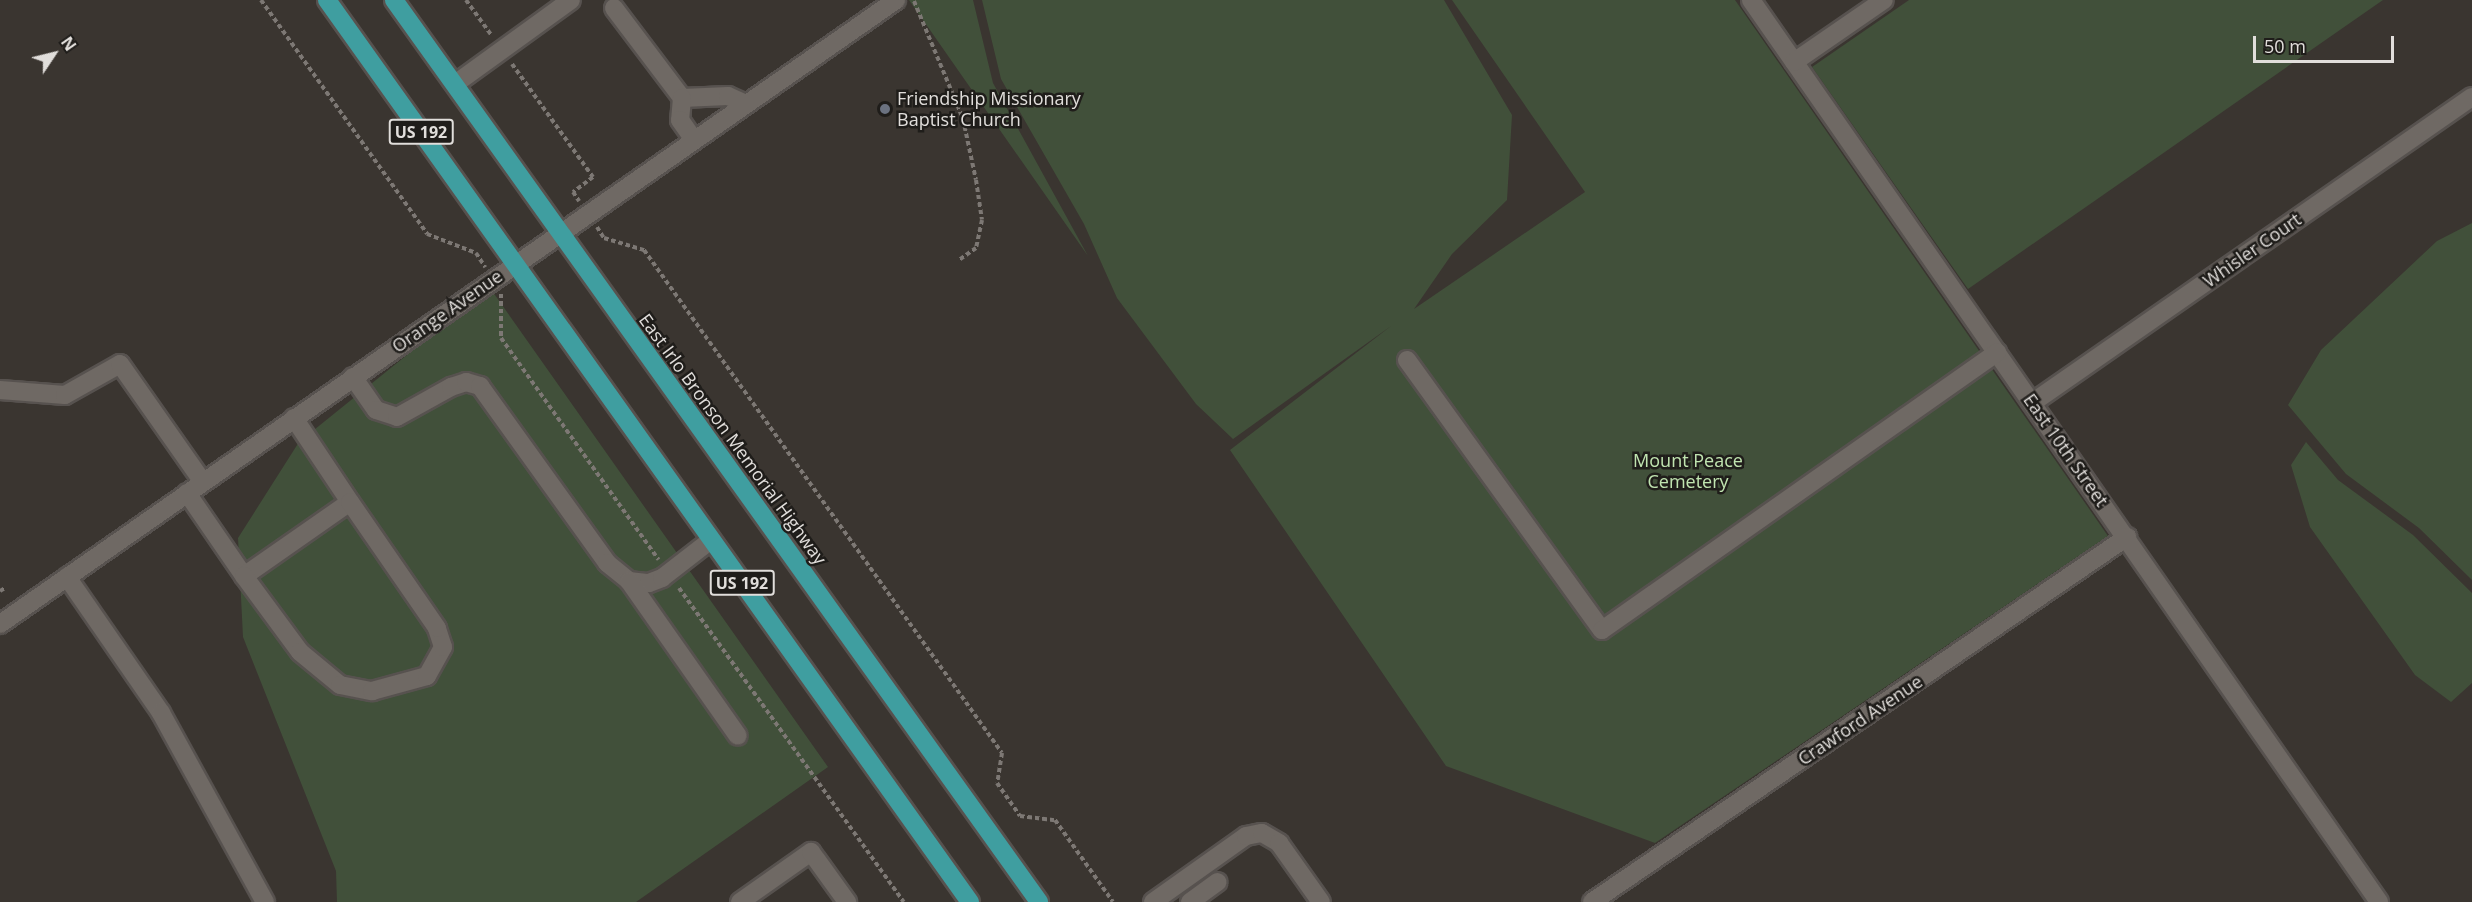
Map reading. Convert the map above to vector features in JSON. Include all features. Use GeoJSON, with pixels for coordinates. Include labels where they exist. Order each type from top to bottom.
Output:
{"type":"FeatureCollection","features":[{"type":"Feature","properties":{"kind":"highway","name":"US 192"},"geometry":{"type":"LineString","coordinates":[[327,0],[970,902]]}},
{"type":"Feature","properties":{"kind":"highway","name":"East Irlo Bronson Memorial Highway"},"geometry":{"type":"LineString","coordinates":[[394,0],[1039,902]]}},
{"type":"Feature","properties":{"kind":"street"},"geometry":{"type":"LineString","coordinates":[[455,84],[571,0]]}},
{"type":"Feature","properties":{"kind":"street","name":"Orange Avenue"},"geometry":{"type":"LineString","coordinates":[[0,624],[896,0]]}},
{"type":"Feature","properties":{"kind":"street","name":"East 10th Street"},"geometry":{"type":"LineString","coordinates":[[1750,0],[2127,537],[2379,902]]}},
{"type":"Feature","properties":{"kind":"street"},"geometry":{"type":"LineString","coordinates":[[1794,62],[1884,0]]}},
{"type":"Feature","properties":{"kind":"street"},"geometry":{"type":"LineString","coordinates":[[614,8],[682,98],[680,120],[694,140]]}},
{"type":"Feature","properties":{"kind":"street"},"geometry":{"type":"LineString","coordinates":[[682,98],[728,96],[746,104]]}},
{"type":"Feature","properties":{"kind":"street","name":"Whisler Court"},"geometry":{"type":"LineString","coordinates":[[2032,403],[2472,97]]}},
{"type":"Feature","properties":{"kind":"street"},"geometry":{"type":"LineString","coordinates":[[1407,360],[1602,630],[1997,352]]}},
{"type":"Feature","properties":{"kind":"street"},"geometry":{"type":"LineString","coordinates":[[0,390],[65,395],[120,364],[203,482]]}},
{"type":"Feature","properties":{"kind":"street"},"geometry":{"type":"LineString","coordinates":[[352,377],[376,410],[397,417],[451,387],[466,382],[480,386],[607,563],[629,581],[738,736]]}},
{"type":"Feature","properties":{"kind":"street"},"geometry":{"type":"LineString","coordinates":[[187,493],[300,652],[340,685],[372,691],[427,676],[443,647],[437,628],[294,418]]}},
{"type":"Feature","properties":{"kind":"street"},"geometry":{"type":"LineString","coordinates":[[244,576],[350,502]]}},
{"type":"Feature","properties":{"kind":"street","name":"Crawford Avenue"},"geometry":{"type":"LineString","coordinates":[[1592,902],[2127,537]]}},
{"type":"Feature","properties":{"kind":"street"},"geometry":{"type":"LineString","coordinates":[[629,581],[649,584],[668,573],[711,540]]}},
{"type":"Feature","properties":{"kind":"street"},"geometry":{"type":"LineString","coordinates":[[67,577],[161,713],[265,902]]}},
{"type":"Feature","properties":{"kind":"street"},"geometry":{"type":"LineString","coordinates":[[1152,902],[1246,836],[1262,833],[1278,843],[1321,902]]}},
{"type":"Feature","properties":{"kind":"street"},"geometry":{"type":"LineString","coordinates":[[740,902],[811,852],[847,902]]}},
{"type":"Feature","properties":{"kind":"street"},"geometry":{"type":"LineString","coordinates":[[1190,902],[1218,882]]}},
{"type":"Feature","properties":{"kind":"path"},"geometry":{"type":"LineString","coordinates":[[261,0],[427,234],[476,252],[503,297],[501,338],[904,902]]}},
{"type":"Feature","properties":{"kind":"path"},"geometry":{"type":"LineString","coordinates":[[466,0],[593,177],[573,192],[604,238],[645,250],[1002,753],[997,783],[1020,816],[1055,820],[1113,902]]}},
{"type":"Feature","properties":{"kind":"path"},"geometry":{"type":"LineString","coordinates":[[914,0],[963,119],[976,180],[982,220],[978,239],[976,248],[959,260]]}},
{"type":"Feature","properties":{"kind":"path"},"geometry":{"type":"LineString","coordinates":[[0,591],[5,588]]}},
{"type":"Feature","properties":{"kind":"green space"},"geometry":{"type":"Polygon","coordinates":[[[909,0],[973,0],[993,83],[1088,256],[909,0]]]}},
{"type":"Feature","properties":{"kind":"green space","name":"Mount Peace Cemetery"},"geometry":{"type":"Polygon","coordinates":[[[982,0],[1444,0],[1512,115],[1507,200],[1452,254],[1414,309],[1585,192],[1452,0],[1735,0],[2108,536],[1655,843],[1446,766],[1230,450],[1391,326],[1233,439],[1196,404],[1117,298],[1084,224],[1001,79],[982,0]]]}},
{"type":"Feature","properties":{"kind":"green space"},"geometry":{"type":"Polygon","coordinates":[[[1909,0],[2383,0],[1968,289],[1812,67],[1909,0]]]}},
{"type":"Feature","properties":{"kind":"green space"},"geometry":{"type":"Polygon","coordinates":[[[2472,223],[2472,580],[2419,528],[2346,474],[2288,405],[2321,350],[2437,241],[2472,223]]]}},
{"type":"Feature","properties":{"kind":"green space"},"geometry":{"type":"Polygon","coordinates":[[[490,288],[828,767],[636,902],[337,902],[336,871],[243,637],[238,538],[299,442],[490,288]]]}},
{"type":"Feature","properties":{"kind":"green space"},"geometry":{"type":"Polygon","coordinates":[[[2306,442],[2338,480],[2413,535],[2472,593],[2472,683],[2451,702],[2415,675],[2310,527],[2291,465],[2306,442]]]}},
{"type":"Feature","properties":{"kind":"place","name":"Friendship Missionary Baptist Church"},"geometry":{"type":"Point","coordinates":[885,109]}}]}
